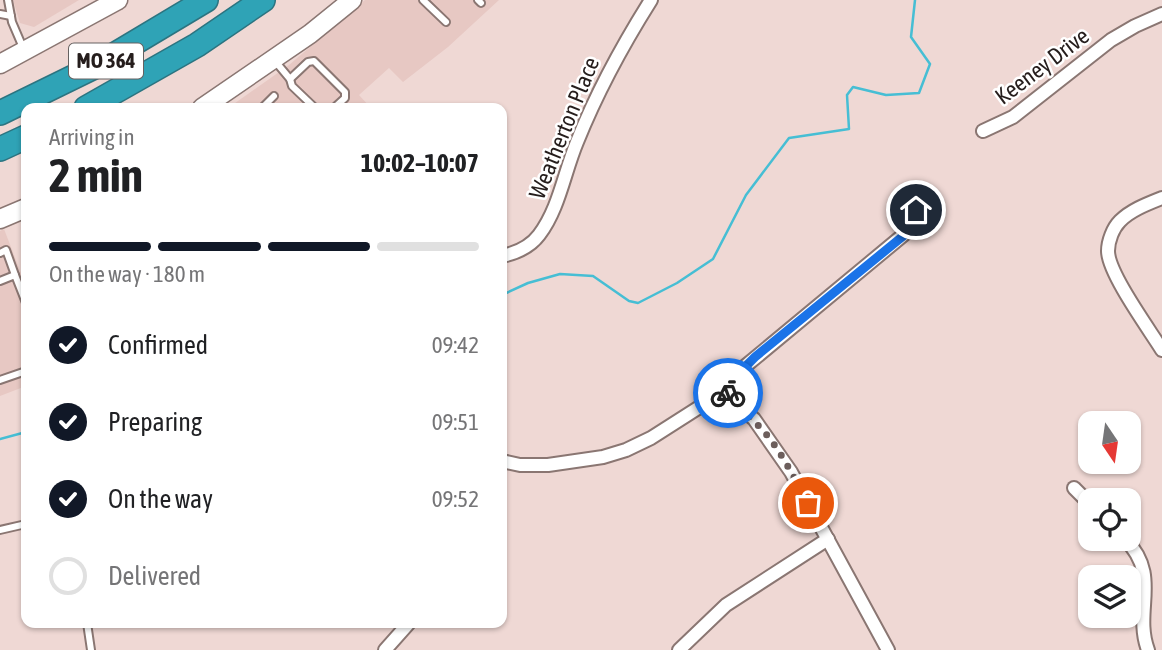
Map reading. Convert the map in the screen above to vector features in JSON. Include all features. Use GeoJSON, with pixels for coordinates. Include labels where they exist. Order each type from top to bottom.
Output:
{"type":"FeatureCollection","features":[{"type":"Feature","properties":{"kind":"highway","name":"MO 364"},"geometry":{"type":"LineString","coordinates":[[0,113],[94,67],[206,0]]}},
{"type":"Feature","properties":{"kind":"highway","name":"MO 364"},"geometry":{"type":"LineString","coordinates":[[95,103],[185,52],[262,0]]}},
{"type":"Feature","properties":{"kind":"highway"},"geometry":{"type":"LineString","coordinates":[[0,149],[21,139]]}},
{"type":"Feature","properties":{"kind":"main road"},"geometry":{"type":"LineString","coordinates":[[0,64],[118,0]]}},
{"type":"Feature","properties":{"kind":"main road"},"geometry":{"type":"LineString","coordinates":[[215,103],[352,0]]}},
{"type":"Feature","properties":{"kind":"main road"},"geometry":{"type":"LineString","coordinates":[[0,219],[21,210]]}},
{"type":"Feature","properties":{"kind":"street","name":"Weatherton Place"},"geometry":{"type":"LineString","coordinates":[[507,255],[519,251],[536,239],[551,216],[589,114],[621,47],[651,0]]}},
{"type":"Feature","properties":{"kind":"street","name":"Keeney Drive"},"geometry":{"type":"LineString","coordinates":[[983,131],[1013,117],[1111,40],[1162,13]]}},
{"type":"Feature","properties":{"kind":"street"},"geometry":{"type":"LineString","coordinates":[[1162,198],[1128,214],[1117,223],[1108,250],[1111,264],[1120,282],[1162,350]]}},
{"type":"Feature","properties":{"kind":"street"},"geometry":{"type":"LineString","coordinates":[[725,402],[732,382],[743,368],[913,228],[916,210]]}},
{"type":"Feature","properties":{"kind":"street"},"geometry":{"type":"LineString","coordinates":[[507,462],[548,465],[603,457],[651,438],[698,408],[725,402],[741,409],[754,419],[771,442],[828,539],[888,650]]}},
{"type":"Feature","properties":{"kind":"street"},"geometry":{"type":"LineString","coordinates":[[1074,488],[1078,492]]}},
{"type":"Feature","properties":{"kind":"street"},"geometry":{"type":"LineString","coordinates":[[679,650],[726,605],[828,539]]}},
{"type":"Feature","properties":{"kind":"street"},"geometry":{"type":"LineString","coordinates":[[1136,551],[1141,561],[1146,584],[1142,621],[1148,650]]}},
{"type":"Feature","properties":{"kind":"street"},"geometry":{"type":"LineString","coordinates":[[385,650],[405,628]]}},
{"type":"Feature","properties":{"kind":"lane"},"geometry":{"type":"LineString","coordinates":[[8,0],[11,16],[25,52]]}},
{"type":"Feature","properties":{"kind":"lane"},"geometry":{"type":"LineString","coordinates":[[423,0],[446,22]]}},
{"type":"Feature","properties":{"kind":"lane"},"geometry":{"type":"LineString","coordinates":[[0,14],[11,16]]}},
{"type":"Feature","properties":{"kind":"lane"},"geometry":{"type":"LineString","coordinates":[[274,60],[290,79],[292,86],[310,103]]}},
{"type":"Feature","properties":{"kind":"lane"},"geometry":{"type":"LineString","coordinates":[[290,79],[308,62],[314,61],[345,92],[345,98],[340,103]]}},
{"type":"Feature","properties":{"kind":"lane"},"geometry":{"type":"LineString","coordinates":[[267,103],[274,96]]}},
{"type":"Feature","properties":{"kind":"lane"},"geometry":{"type":"LineString","coordinates":[[0,253],[6,250],[21,290]]}},
{"type":"Feature","properties":{"kind":"lane"},"geometry":{"type":"LineString","coordinates":[[0,281],[15,275]]}},
{"type":"Feature","properties":{"kind":"lane"},"geometry":{"type":"LineString","coordinates":[[0,380],[21,373]]}},
{"type":"Feature","properties":{"kind":"lane"},"geometry":{"type":"LineString","coordinates":[[0,530],[21,525]]}},
{"type":"Feature","properties":{"kind":"lane"},"geometry":{"type":"LineString","coordinates":[[88,628],[91,650]]}},
{"type":"Feature","properties":{"kind":"shaded area"},"geometry":{"type":"Polygon","coordinates":[[[13,0],[79,0],[34,27],[20,23],[13,0]]]}},
{"type":"Feature","properties":{"kind":"shaded area"},"geometry":{"type":"Polygon","coordinates":[[[365,0],[499,0],[448,47],[403,82],[389,68],[359,95],[366,103],[235,103],[289,65],[365,0]]]}},
{"type":"Feature","properties":{"kind":"shaded area"},"geometry":{"type":"Polygon","coordinates":[[[4,229],[21,273],[21,388],[0,396],[0,231],[4,229]]]}},
{"type":"Feature","properties":{"kind":"waterway"},"geometry":{"type":"LineString","coordinates":[[507,293],[528,283],[560,274],[593,276],[629,301],[638,303],[677,283],[713,259],[746,195],[789,138],[849,129],[847,95],[853,87],[886,95],[919,93],[930,64],[911,37],[915,0]]}},
{"type":"Feature","properties":{"kind":"waterway"},"geometry":{"type":"LineString","coordinates":[[0,439],[21,433]]}},
{"type":"Feature","properties":{"kind":"way so far"},"geometry":{"type":"LineString","coordinates":[[728,393],[725,402],[754,419],[791,472],[808,503]]}},
{"type":"Feature","properties":{"kind":"route"},"geometry":{"type":"LineString","coordinates":[[728,393],[737,375],[755,357],[913,228],[916,210]]}}]}
